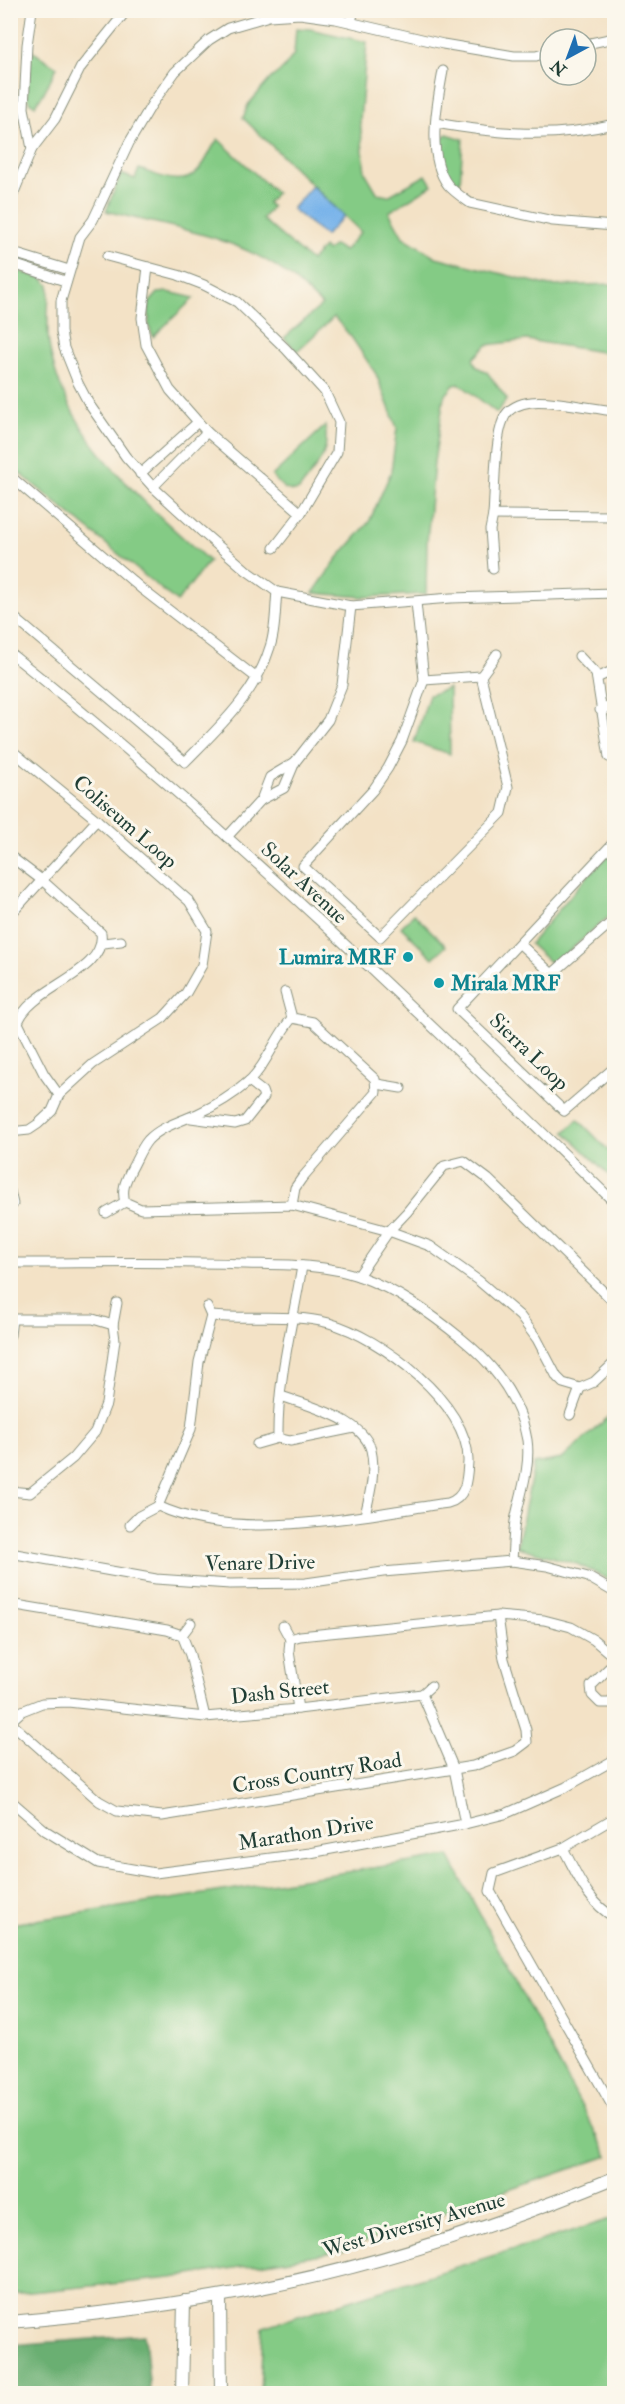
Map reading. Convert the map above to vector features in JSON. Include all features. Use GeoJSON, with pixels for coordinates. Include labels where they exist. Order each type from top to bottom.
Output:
{"type":"FeatureCollection","features":[{"type":"Feature","properties":{"kind":"street"},"geometry":{"type":"LineString","coordinates":[[32,10],[27,45],[24,108],[32,149]]}},
{"type":"Feature","properties":{"kind":"street"},"geometry":{"type":"LineString","coordinates":[[10,202],[32,149],[55,119],[81,67],[127,10]]}},
{"type":"Feature","properties":{"kind":"street"},"geometry":{"type":"LineString","coordinates":[[351,22],[354,10]]}},
{"type":"Feature","properties":{"kind":"street"},"geometry":{"type":"LineString","coordinates":[[538,55],[514,56],[443,44],[351,22],[337,15],[300,14],[257,18],[228,28],[197,50],[175,72],[141,120],[120,159],[93,220],[80,237],[65,281],[60,317],[62,340],[69,362],[89,404],[111,438],[140,474],[246,570],[277,592],[351,606],[461,598],[615,593]]}},
{"type":"Feature","properties":{"kind":"street"},"geometry":{"type":"LineString","coordinates":[[598,42],[615,38]]}},
{"type":"Feature","properties":{"kind":"street"},"geometry":{"type":"LineString","coordinates":[[443,71],[436,107],[435,143],[441,171],[448,185],[470,203],[553,221],[615,226]]}},
{"type":"Feature","properties":{"kind":"street"},"geometry":{"type":"LineString","coordinates":[[436,123],[501,133],[550,134],[585,131],[615,124]]}},
{"type":"Feature","properties":{"kind":"street"},"geometry":{"type":"LineString","coordinates":[[10,252],[69,270]]}},
{"type":"Feature","properties":{"kind":"street"},"geometry":{"type":"LineString","coordinates":[[106,256],[204,285],[237,302],[286,349],[325,392],[339,422],[337,452],[301,513],[274,548]]}},
{"type":"Feature","properties":{"kind":"street"},"geometry":{"type":"LineString","coordinates":[[10,263],[65,281]]}},
{"type":"Feature","properties":{"kind":"street"},"geometry":{"type":"LineString","coordinates":[[148,267],[142,318],[146,345],[170,390],[207,432],[301,513]]}},
{"type":"Feature","properties":{"kind":"street"},"geometry":{"type":"LineString","coordinates":[[493,569],[490,530],[500,434],[504,418],[514,407],[532,402],[615,411]]}},
{"type":"Feature","properties":{"kind":"street"},"geometry":{"type":"LineString","coordinates":[[140,474],[198,422]]}},
{"type":"Feature","properties":{"kind":"street"},"geometry":{"type":"LineString","coordinates":[[153,487],[207,432]]}},
{"type":"Feature","properties":{"kind":"street"},"geometry":{"type":"LineString","coordinates":[[10,476],[143,590],[258,679]]}},
{"type":"Feature","properties":{"kind":"street"},"geometry":{"type":"LineString","coordinates":[[493,515],[615,516]]}},
{"type":"Feature","properties":{"kind":"street"},"geometry":{"type":"LineString","coordinates":[[10,614],[185,762],[226,719],[258,679],[271,645],[277,592]]}},
{"type":"Feature","properties":{"kind":"street"},"geometry":{"type":"LineString","coordinates":[[417,602],[424,680],[402,741],[373,790],[303,866],[380,937],[502,813],[508,787],[481,676],[497,654]]}},
{"type":"Feature","properties":{"kind":"street"},"geometry":{"type":"LineString","coordinates":[[227,837],[261,800],[284,788],[295,762],[328,720],[342,685],[351,606]]}},
{"type":"Feature","properties":{"kind":"street","name":"Solar Avenue"},"geometry":{"type":"LineString","coordinates":[[10,653],[227,837],[391,987],[615,1202]]}},
{"type":"Feature","properties":{"kind":"street"},"geometry":{"type":"LineString","coordinates":[[579,656],[597,678],[600,711],[609,757]]}},
{"type":"Feature","properties":{"kind":"street"},"geometry":{"type":"LineString","coordinates":[[597,678],[615,670]]}},
{"type":"Feature","properties":{"kind":"street"},"geometry":{"type":"LineString","coordinates":[[424,680],[481,676]]}},
{"type":"Feature","properties":{"kind":"street"},"geometry":{"type":"LineString","coordinates":[[600,711],[615,705]]}},
{"type":"Feature","properties":{"kind":"street","name":"Coliseum Loop"},"geometry":{"type":"LineString","coordinates":[[10,749],[97,820],[189,901],[207,931],[202,965],[186,993],[163,1018],[101,1058],[59,1095]]}},
{"type":"Feature","properties":{"kind":"street"},"geometry":{"type":"LineString","coordinates":[[261,800],[270,777],[295,762]]}},
{"type":"Feature","properties":{"kind":"street"},"geometry":{"type":"LineString","coordinates":[[10,915],[97,820]]}},
{"type":"Feature","properties":{"kind":"street","name":"Sierra Loop"},"geometry":{"type":"LineString","coordinates":[[615,842],[457,1009],[564,1111],[615,1068]]}},
{"type":"Feature","properties":{"kind":"street"},"geometry":{"type":"LineString","coordinates":[[10,856],[43,881],[101,933],[103,943],[91,961],[44,995],[20,1017],[19,1029],[44,1074],[59,1095],[52,1112],[38,1124],[29,1130],[10,1132]]}},
{"type":"Feature","properties":{"kind":"street"},"geometry":{"type":"LineString","coordinates":[[520,944],[552,974],[615,920]]}},
{"type":"Feature","properties":{"kind":"street"},"geometry":{"type":"LineString","coordinates":[[103,943],[121,941]]}},
{"type":"Feature","properties":{"kind":"street"},"geometry":{"type":"LineString","coordinates":[[285,992],[291,1018]]}},
{"type":"Feature","properties":{"kind":"street"},"geometry":{"type":"LineString","coordinates":[[125,1203],[124,1183],[148,1140],[157,1133],[228,1097],[249,1081],[263,1064],[278,1034],[291,1018]]}},
{"type":"Feature","properties":{"kind":"street"},"geometry":{"type":"LineString","coordinates":[[291,1018],[313,1022],[377,1083],[376,1092],[295,1188],[292,1205]]}},
{"type":"Feature","properties":{"kind":"street"},"geometry":{"type":"LineString","coordinates":[[188,1118],[235,1124],[245,1121],[264,1097],[262,1091],[249,1081]]}},
{"type":"Feature","properties":{"kind":"street"},"geometry":{"type":"LineString","coordinates":[[377,1083],[401,1088]]}},
{"type":"Feature","properties":{"kind":"street"},"geometry":{"type":"LineString","coordinates":[[358,1276],[389,1231],[408,1212],[444,1166],[464,1161],[488,1179],[615,1302]]}},
{"type":"Feature","properties":{"kind":"street"},"geometry":{"type":"LineString","coordinates":[[10,1191],[13,1204],[10,1207]]}},
{"type":"Feature","properties":{"kind":"street"},"geometry":{"type":"LineString","coordinates":[[106,1213],[125,1203],[141,1209],[292,1205],[389,1231],[430,1246],[479,1281],[520,1316],[537,1339],[557,1377],[563,1383],[580,1388],[594,1382],[615,1363]]}},
{"type":"Feature","properties":{"kind":"street"},"geometry":{"type":"LineString","coordinates":[[10,1263],[208,1262],[302,1266],[358,1276],[397,1292],[433,1315],[471,1346],[500,1377],[516,1404],[527,1441],[526,1473],[515,1522],[512,1561]]}},
{"type":"Feature","properties":{"kind":"street"},"geometry":{"type":"LineString","coordinates":[[278,1438],[286,1352],[302,1266]]}},
{"type":"Feature","properties":{"kind":"street"},"geometry":{"type":"LineString","coordinates":[[10,1491],[30,1493],[73,1458],[95,1432],[106,1404],[115,1340],[113,1325],[117,1303]]}},
{"type":"Feature","properties":{"kind":"street"},"geometry":{"type":"LineString","coordinates":[[130,1525],[139,1516],[158,1506],[190,1429],[199,1362],[209,1312],[231,1318],[294,1317],[331,1324],[388,1353],[432,1390],[450,1412],[463,1436],[468,1461],[464,1491],[458,1500],[448,1503],[270,1525],[211,1522],[173,1514],[158,1506]]}},
{"type":"Feature","properties":{"kind":"street"},"geometry":{"type":"LineString","coordinates":[[10,1335],[11,1319],[93,1319],[113,1325]]}},
{"type":"Feature","properties":{"kind":"street"},"geometry":{"type":"LineString","coordinates":[[570,1415],[580,1388]]}},
{"type":"Feature","properties":{"kind":"street"},"geometry":{"type":"LineString","coordinates":[[281,1396],[341,1418],[365,1438],[371,1448],[373,1466],[365,1515]]}},
{"type":"Feature","properties":{"kind":"street"},"geometry":{"type":"LineString","coordinates":[[257,1444],[278,1438],[290,1441],[354,1428]]}},
{"type":"Feature","properties":{"kind":"street","name":"Venare Drive"},"geometry":{"type":"LineString","coordinates":[[10,1553],[156,1579],[230,1584],[306,1583],[383,1572],[512,1561],[547,1566],[588,1577],[615,1592]]}},
{"type":"Feature","properties":{"kind":"street"},"geometry":{"type":"LineString","coordinates":[[10,1604],[167,1630],[182,1635],[190,1655],[205,1717]]}},
{"type":"Feature","properties":{"kind":"street"},"geometry":{"type":"LineString","coordinates":[[290,1639],[300,1636],[498,1616],[544,1620],[571,1627],[615,1657]]}},
{"type":"Feature","properties":{"kind":"street","name":"Cross Country Road"},"geometry":{"type":"LineString","coordinates":[[10,1722],[99,1802],[117,1811],[162,1816],[473,1766],[515,1751],[526,1742],[526,1730],[504,1659],[498,1616]]}},
{"type":"Feature","properties":{"kind":"street"},"geometry":{"type":"LineString","coordinates":[[182,1635],[191,1623]]}},
{"type":"Feature","properties":{"kind":"street"},"geometry":{"type":"LineString","coordinates":[[283,1626],[290,1639],[289,1651],[298,1710]]}},
{"type":"Feature","properties":{"kind":"street"},"geometry":{"type":"LineString","coordinates":[[615,1663],[591,1686],[592,1695],[600,1703],[610,1703],[615,1699]]}},
{"type":"Feature","properties":{"kind":"street"},"geometry":{"type":"LineString","coordinates":[[431,1686],[422,1694],[454,1769],[465,1824]]}},
{"type":"Feature","properties":{"kind":"street","name":"Dash Street"},"geometry":{"type":"LineString","coordinates":[[10,1722],[21,1711],[42,1703],[68,1702],[205,1717],[298,1710],[422,1694]]}},
{"type":"Feature","properties":{"kind":"street","name":"Marathon Drive"},"geometry":{"type":"LineString","coordinates":[[10,1800],[46,1831],[98,1863],[155,1873],[310,1853],[465,1824],[505,1814],[566,1787],[615,1760]]}},
{"type":"Feature","properties":{"kind":"street"},"geometry":{"type":"LineString","coordinates":[[615,1818],[563,1848],[494,1873],[490,1891],[615,2109]]}},
{"type":"Feature","properties":{"kind":"street"},"geometry":{"type":"LineString","coordinates":[[563,1848],[591,1899],[605,1912],[615,1917]]}},
{"type":"Feature","properties":{"kind":"street","name":"West Diversity Avenue"},"geometry":{"type":"LineString","coordinates":[[10,2322],[220,2296],[356,2265],[460,2235],[615,2178]]}},
{"type":"Feature","properties":{"kind":"street"},"geometry":{"type":"LineString","coordinates":[[220,2296],[221,2394]]}},
{"type":"Feature","properties":{"kind":"street"},"geometry":{"type":"LineString","coordinates":[[182,2394],[184,2301]]}},
{"type":"Feature","properties":{"kind":"green space"},"geometry":{"type":"Polygon","coordinates":[[[296,28],[367,42],[360,120],[365,172],[378,194],[388,196],[426,175],[432,185],[389,212],[403,237],[436,257],[550,286],[614,284],[614,354],[527,340],[487,345],[473,359],[477,367],[487,372],[507,399],[497,413],[460,384],[454,385],[444,397],[434,462],[427,543],[426,594],[364,597],[313,593],[337,559],[369,522],[391,472],[397,428],[376,374],[352,338],[334,317],[297,351],[284,338],[322,305],[289,276],[264,259],[221,240],[106,211],[121,174],[135,179],[139,169],[169,179],[184,179],[201,168],[218,139],[276,193],[267,203],[272,207],[262,219],[311,261],[323,247],[327,251],[334,245],[344,251],[361,232],[243,118],[248,105],[271,78],[284,68],[294,54],[296,28]]]}},
{"type":"Feature","properties":{"kind":"green space"},"geometry":{"type":"Polygon","coordinates":[[[30,50],[57,67],[35,105],[30,103],[27,96],[30,50]]]}},
{"type":"Feature","properties":{"kind":"green space"},"geometry":{"type":"Polygon","coordinates":[[[447,134],[463,139],[460,184],[454,181],[446,171],[442,159],[439,139],[447,134]]]}},
{"type":"Feature","properties":{"kind":"green space"},"geometry":{"type":"Polygon","coordinates":[[[11,269],[42,278],[49,285],[48,337],[57,377],[71,409],[89,438],[134,491],[209,561],[177,602],[11,466],[11,269]]]}},
{"type":"Feature","properties":{"kind":"green space"},"geometry":{"type":"Polygon","coordinates":[[[168,292],[194,298],[153,337],[149,326],[149,303],[158,293],[168,292]]]}},
{"type":"Feature","properties":{"kind":"green space"},"geometry":{"type":"Polygon","coordinates":[[[325,426],[326,445],[316,468],[299,490],[290,491],[284,488],[272,476],[325,426]]]}},
{"type":"Feature","properties":{"kind":"green space"},"geometry":{"type":"Polygon","coordinates":[[[449,688],[450,754],[414,742],[429,695],[449,688]]]}},
{"type":"Feature","properties":{"kind":"green space"},"geometry":{"type":"Polygon","coordinates":[[[614,849],[614,912],[553,965],[530,944],[582,882],[614,849]]]}},
{"type":"Feature","properties":{"kind":"green space"},"geometry":{"type":"Polygon","coordinates":[[[414,914],[446,946],[433,958],[401,927],[414,914]]]}},
{"type":"Feature","properties":{"kind":"green space"},"geometry":{"type":"Polygon","coordinates":[[[578,1119],[614,1156],[614,1180],[565,1132],[578,1119]]]}},
{"type":"Feature","properties":{"kind":"green space"},"geometry":{"type":"Polygon","coordinates":[[[614,1412],[614,1582],[577,1564],[517,1547],[534,1464],[562,1459],[614,1412]]]}},
{"type":"Feature","properties":{"kind":"green space"},"geometry":{"type":"Polygon","coordinates":[[[449,1856],[608,2156],[470,2203],[341,2251],[172,2278],[11,2294],[11,1924],[449,1856]]]}},
{"type":"Feature","properties":{"kind":"green space"},"geometry":{"type":"Polygon","coordinates":[[[614,2218],[614,2393],[260,2393],[263,2327],[614,2218]]]}},
{"type":"Feature","properties":{"kind":"green space"},"geometry":{"type":"Polygon","coordinates":[[[145,2335],[150,2393],[11,2393],[11,2345],[145,2335]]]}},
{"type":"Feature","properties":{"kind":"water"},"geometry":{"type":"Polygon","coordinates":[[[312,186],[344,216],[325,236],[292,209],[312,186]]]}},
{"type":"Feature","properties":{"kind":"place","name":"Lumira MRF"},"geometry":{"type":"Point","coordinates":[408,957]}},
{"type":"Feature","properties":{"kind":"place","name":"Mirala MRF"},"geometry":{"type":"Point","coordinates":[439,983]}}]}
